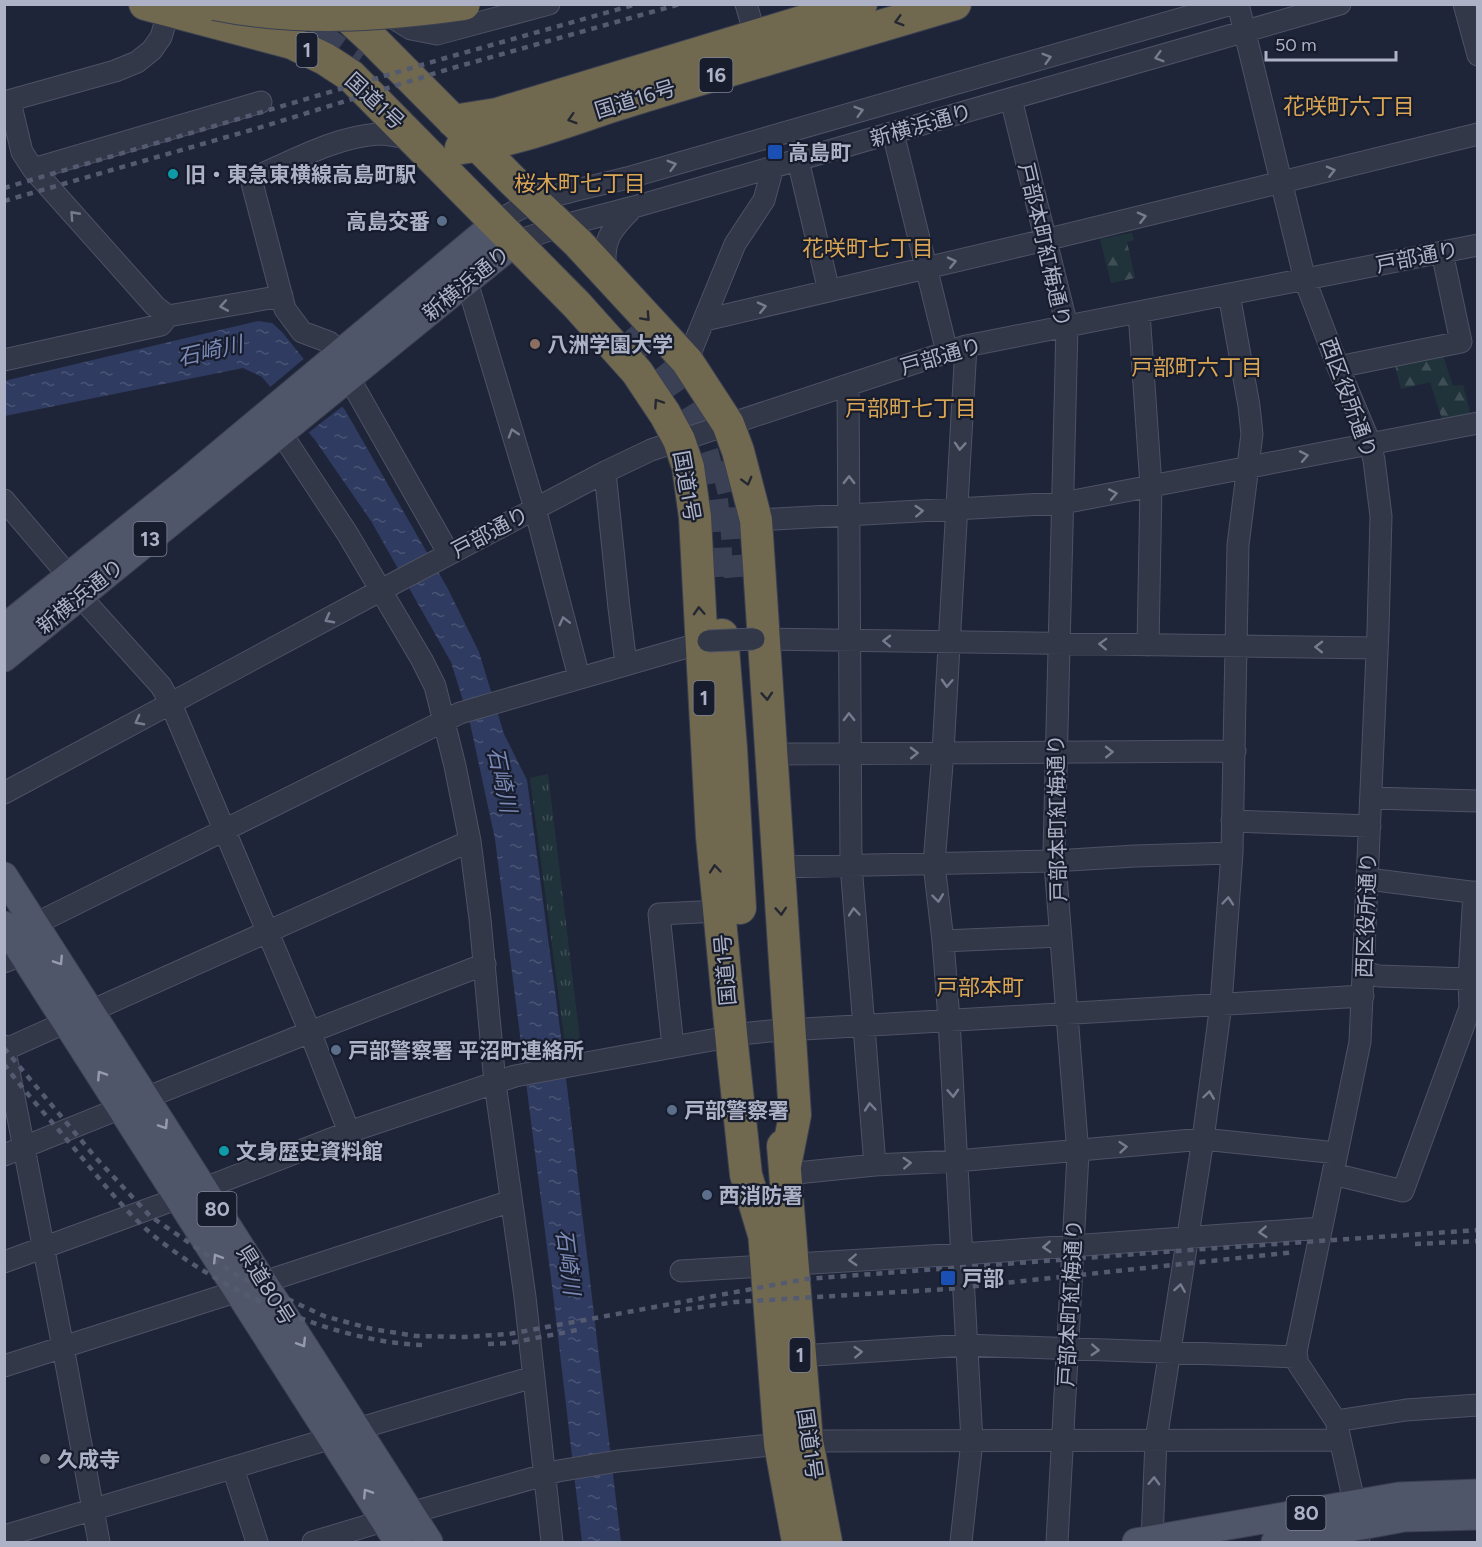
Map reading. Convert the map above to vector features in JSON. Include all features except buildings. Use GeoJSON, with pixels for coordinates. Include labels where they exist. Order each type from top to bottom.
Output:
{"type":"FeatureCollection","features":[{"type":"Feature","properties":{"kind":"highway"},"geometry":{"type":"LineString","coordinates":[[215,4],[278,13],[337,16],[397,13],[464,4]]}},
{"type":"Feature","properties":{"kind":"highway","name":"国道16号"},"geometry":{"type":"LineString","coordinates":[[453,121],[497,114],[861,4]]}},
{"type":"Feature","properties":{"kind":"highway","name":"国道16号"},"geometry":{"type":"LineString","coordinates":[[416,140],[458,148],[478,146],[956,4]]}},
{"type":"Feature","properties":{"kind":"highway","name":"国道1号"},"geometry":{"type":"LineString","coordinates":[[165,6],[292,44],[325,59],[351,76],[578,305],[637,372],[665,414],[678,440],[688,467],[695,517],[704,643],[712,837],[719,911],[760,1033],[786,1170],[775,1256],[793,1442],[798,1542]]}},
{"type":"Feature","properties":{"kind":"highway"},"geometry":{"type":"LineString","coordinates":[[337,6],[381,29],[458,102],[478,111],[513,109]]}},
{"type":"Feature","properties":{"kind":"highway","name":"国道1号"},"geometry":{"type":"LineString","coordinates":[[337,6],[561,226],[687,361],[728,424],[738,451],[756,520],[758,639],[771,754],[778,867],[746,1175],[775,1256],[800,1356],[793,1442],[826,1542]]}},
{"type":"Feature","properties":{"kind":"highway","name":"国道1号"},"geometry":{"type":"LineString","coordinates":[[728,577],[757,855],[760,1033]]}},
{"type":"Feature","properties":{"kind":"main road","name":"新横浜通り"},"geometry":{"type":"LineString","coordinates":[[337,372],[467,282],[506,232]]}},
{"type":"Feature","properties":{"kind":"main road","name":"新横浜通り"},"geometry":{"type":"LineString","coordinates":[[337,372],[506,232]]}},
{"type":"Feature","properties":{"kind":"main road","name":"13"},"geometry":{"type":"LineString","coordinates":[[285,419],[337,372]]}},
{"type":"Feature","properties":{"kind":"main road","name":"新横浜通り"},"geometry":{"type":"LineString","coordinates":[[4,628],[74,586],[285,419]]}},
{"type":"Feature","properties":{"kind":"main road","name":"新横浜通り"},"geometry":{"type":"LineString","coordinates":[[4,658],[74,586]]}},
{"type":"Feature","properties":{"kind":"main road","name":"県道80号"},"geometry":{"type":"LineString","coordinates":[[4,876],[16,940],[391,1531]]}},
{"type":"Feature","properties":{"kind":"main road","name":"県道80号"},"geometry":{"type":"LineString","coordinates":[[16,940],[91,1011],[429,1542]]}},
{"type":"Feature","properties":{"kind":"main road","name":"80"},"geometry":{"type":"LineString","coordinates":[[1275,1542],[1356,1524],[1399,1496],[1478,1493]]}},
{"type":"Feature","properties":{"kind":"main road","name":"80"},"geometry":{"type":"LineString","coordinates":[[1144,1541],[1404,1518],[1478,1516]]}},
{"type":"Feature","properties":{"kind":"street"},"geometry":{"type":"LineString","coordinates":[[382,4],[390,16],[411,29],[437,34],[549,4]]}},
{"type":"Feature","properties":{"kind":"street"},"geometry":{"type":"LineString","coordinates":[[746,4],[755,35]]}},
{"type":"Feature","properties":{"kind":"street"},"geometry":{"type":"LineString","coordinates":[[1137,32],[1174,4]]}},
{"type":"Feature","properties":{"kind":"street","name":"西区役所通り"},"geometry":{"type":"LineString","coordinates":[[1238,4],[1305,280],[1370,443],[1381,516],[1360,1042],[1297,1343],[1297,1357]]}},
{"type":"Feature","properties":{"kind":"street","name":"新横浜通り"},"geometry":{"type":"LineString","coordinates":[[1220,6],[1137,32],[627,178],[534,202],[506,215],[506,232],[561,226],[634,207],[1340,4]]}},
{"type":"Feature","properties":{"kind":"street"},"geometry":{"type":"LineString","coordinates":[[1464,4],[1478,55]]}},
{"type":"Feature","properties":{"kind":"street"},"geometry":{"type":"LineString","coordinates":[[165,6],[160,37],[152,50],[137,62],[115,71],[7,102],[22,152],[33,169],[155,306],[168,316]]}},
{"type":"Feature","properties":{"kind":"street"},"geometry":{"type":"LineString","coordinates":[[1215,40],[1220,6]]}},
{"type":"Feature","properties":{"kind":"street","name":"戸部本町紅梅通り"},"geometry":{"type":"LineString","coordinates":[[1011,99],[1067,326],[1054,861],[1078,1151],[1057,1542]]}},
{"type":"Feature","properties":{"kind":"street"},"geometry":{"type":"LineString","coordinates":[[33,169],[261,102]]}},
{"type":"Feature","properties":{"kind":"street"},"geometry":{"type":"LineString","coordinates":[[893,133],[926,268],[957,349],[956,509],[943,752],[934,864],[949,1020],[972,1441],[961,1542]]}},
{"type":"Feature","properties":{"kind":"street"},"geometry":{"type":"LineString","coordinates":[[416,140],[396,135],[378,134],[356,138],[327,147],[251,178],[285,309],[302,332],[329,342],[337,372],[442,558]]}},
{"type":"Feature","properties":{"kind":"street"},"geometry":{"type":"LineString","coordinates":[[705,320],[1478,134]]}},
{"type":"Feature","properties":{"kind":"street"},"geometry":{"type":"LineString","coordinates":[[798,160],[829,291]]}},
{"type":"Feature","properties":{"kind":"street"},"geometry":{"type":"LineString","coordinates":[[687,361],[735,243],[764,200],[773,167]]}},
{"type":"Feature","properties":{"kind":"street"},"geometry":{"type":"LineString","coordinates":[[607,275],[603,260],[604,247],[617,224],[634,207]]}},
{"type":"Feature","properties":{"kind":"street","name":"戸部通り"},"geometry":{"type":"LineString","coordinates":[[4,793],[535,508],[651,450],[957,349],[1478,245]]}},
{"type":"Feature","properties":{"kind":"street"},"geometry":{"type":"LineString","coordinates":[[1338,367],[1461,342],[1442,252]]}},
{"type":"Feature","properties":{"kind":"street"},"geometry":{"type":"LineString","coordinates":[[467,282],[535,508],[579,677]]}},
{"type":"Feature","properties":{"kind":"street"},"geometry":{"type":"LineString","coordinates":[[1144,1541],[1156,1440],[1203,1139],[1221,1004],[1232,853],[1238,545],[1252,434],[1250,410],[1229,294]]}},
{"type":"Feature","properties":{"kind":"street"},"geometry":{"type":"LineString","coordinates":[[4,360],[161,325],[168,316],[282,296]]}},
{"type":"Feature","properties":{"kind":"street"},"geometry":{"type":"LineString","coordinates":[[1139,312],[1151,486],[1148,645]]}},
{"type":"Feature","properties":{"kind":"street"},"geometry":{"type":"LineString","coordinates":[[848,385],[850,866],[875,1165]]}},
{"type":"Feature","properties":{"kind":"street"},"geometry":{"type":"LineString","coordinates":[[285,419],[380,591],[423,660],[435,686],[455,766],[470,841],[485,964],[505,1079],[511,1201],[534,1377],[552,1542]]}},
{"type":"Feature","properties":{"kind":"street"},"geometry":{"type":"LineString","coordinates":[[756,520],[1063,503],[1478,423]]}},
{"type":"Feature","properties":{"kind":"street"},"geometry":{"type":"LineString","coordinates":[[605,472],[626,664]]}},
{"type":"Feature","properties":{"kind":"street"},"geometry":{"type":"LineString","coordinates":[[4,500],[74,586],[161,686],[171,704],[310,1032],[349,1132]]}},
{"type":"Feature","properties":{"kind":"street"},"geometry":{"type":"LineString","coordinates":[[16,940],[225,830],[465,711],[704,643],[758,639],[1377,648]]}},
{"type":"Feature","properties":{"kind":"street"},"geometry":{"type":"LineString","coordinates":[[771,754],[1235,751]]}},
{"type":"Feature","properties":{"kind":"street"},"geometry":{"type":"LineString","coordinates":[[1371,798],[1478,801]]}},
{"type":"Feature","properties":{"kind":"street"},"geometry":{"type":"LineString","coordinates":[[1232,821],[1370,826]]}},
{"type":"Feature","properties":{"kind":"street"},"geometry":{"type":"LineString","coordinates":[[99,1542],[5,1048],[470,841]]}},
{"type":"Feature","properties":{"kind":"street"},"geometry":{"type":"LineString","coordinates":[[778,867],[1054,861],[1232,853]]}},
{"type":"Feature","properties":{"kind":"street"},"geometry":{"type":"LineString","coordinates":[[786,1170],[957,1161],[1203,1139],[1335,1164],[1403,1191],[1470,1008],[1469,979],[1476,893],[1368,879]]}},
{"type":"Feature","properties":{"kind":"street"},"geometry":{"type":"LineString","coordinates":[[672,1047],[659,914],[719,911]]}},
{"type":"Feature","properties":{"kind":"street"},"geometry":{"type":"LineString","coordinates":[[943,941],[1060,936]]}},
{"type":"Feature","properties":{"kind":"street"},"geometry":{"type":"LineString","coordinates":[[4,1155],[485,964]]}},
{"type":"Feature","properties":{"kind":"street"},"geometry":{"type":"LineString","coordinates":[[1364,972],[1379,976],[1469,979]]}},
{"type":"Feature","properties":{"kind":"street"},"geometry":{"type":"LineString","coordinates":[[4,1262],[179,1198],[349,1132],[505,1079],[572,1065],[760,1033],[1363,996]]}},
{"type":"Feature","properties":{"kind":"street"},"geometry":{"type":"LineString","coordinates":[[264,1282],[511,1201]]}},
{"type":"Feature","properties":{"kind":"street"},"geometry":{"type":"LineString","coordinates":[[681,1271],[775,1256],[962,1254],[1321,1228]]}},
{"type":"Feature","properties":{"kind":"street"},"geometry":{"type":"LineString","coordinates":[[4,1366],[238,1291]]}},
{"type":"Feature","properties":{"kind":"street"},"geometry":{"type":"LineString","coordinates":[[800,1356],[966,1345],[1297,1357],[1297,1362],[1338,1431],[1356,1524]]}},
{"type":"Feature","properties":{"kind":"street"},"geometry":{"type":"LineString","coordinates":[[357,1430],[534,1377]]}},
{"type":"Feature","properties":{"kind":"street"},"geometry":{"type":"LineString","coordinates":[[313,1542],[391,1531],[410,1513],[544,1475],[618,1461],[793,1442],[1156,1440],[1338,1431],[1406,1410],[1478,1405]]}},
{"type":"Feature","properties":{"kind":"street"},"geometry":{"type":"LineString","coordinates":[[4,1536],[332,1438]]}},
{"type":"Feature","properties":{"kind":"street"},"geometry":{"type":"LineString","coordinates":[[233,1468],[257,1542]]}},
{"type":"Feature","properties":{"kind":"green space"},"geometry":{"type":"Polygon","coordinates":[[[1132,233],[1134,240],[1127,242],[1135,278],[1111,283],[1100,239],[1132,233]]]}},
{"type":"Feature","properties":{"kind":"green space"},"geometry":{"type":"Polygon","coordinates":[[[1443,356],[1453,386],[1463,385],[1472,420],[1444,425],[1430,382],[1401,389],[1395,365],[1443,356]]]}},
{"type":"Feature","properties":{"kind":"green space"},"geometry":{"type":"Polygon","coordinates":[[[548,774],[582,1057],[567,1059],[530,778],[548,774]]]}},
{"type":"Feature","properties":{"kind":"water","name":"石崎川"},"geometry":{"type":"Polygon","coordinates":[[[258,321],[272,323],[282,332],[345,410],[448,589],[479,652],[504,734],[527,780],[562,1044],[621,1542],[582,1542],[495,839],[470,723],[451,662],[371,521],[315,440],[262,377],[243,368],[5,416],[4,381],[258,321]]]}},
{"type":"Feature","properties":{"kind":"pier"},"geometry":{"type":"Polygon","coordinates":[[[306,357],[344,405],[308,433],[269,388],[306,357]]]}},
{"type":"Feature","properties":{"kind":"tunnel"},"geometry":{"type":"LineString","coordinates":[[267,13],[313,34],[356,65]]}},
{"type":"Feature","properties":{"kind":"tunnel"},"geometry":{"type":"LineString","coordinates":[[623,334],[663,382],[681,408],[702,451],[710,486],[717,577]]}},
{"type":"Feature","properties":{"kind":"tunnel"},"geometry":{"type":"LineString","coordinates":[[726,460],[734,494],[740,577]]}},
{"type":"Feature","properties":{"kind":"railway"},"geometry":{"type":"LineString","coordinates":[[4,188],[637,4]]}},
{"type":"Feature","properties":{"kind":"railway"},"geometry":{"type":"LineString","coordinates":[[4,201],[265,126],[449,69],[680,4]]}},
{"type":"Feature","properties":{"kind":"railway"},"geometry":{"type":"LineString","coordinates":[[4,1048],[96,1158],[150,1216],[238,1276],[324,1316],[372,1329],[416,1336],[465,1337],[509,1334],[806,1279],[1478,1230]]}},
{"type":"Feature","properties":{"kind":"railway"},"geometry":{"type":"LineString","coordinates":[[4,1064],[120,1203],[142,1226],[182,1257],[246,1295],[282,1311],[354,1335],[390,1342],[425,1345]]}},
{"type":"Feature","properties":{"kind":"railway"},"geometry":{"type":"LineString","coordinates":[[1415,1244],[1478,1241]]}},
{"type":"Feature","properties":{"kind":"railway"},"geometry":{"type":"LineString","coordinates":[[674,1311],[735,1302],[948,1289],[1295,1252]]}},
{"type":"Feature","properties":{"kind":"railway"},"geometry":{"type":"LineString","coordinates":[[488,1344],[510,1343],[577,1330]]}},
{"type":"Feature","properties":{"kind":"place","name":"高島町"},"geometry":{"type":"Point","coordinates":[775,152]}},
{"type":"Feature","properties":{"kind":"place","name":"旧・東急東横線高島町駅"},"geometry":{"type":"Point","coordinates":[173,174]}},
{"type":"Feature","properties":{"kind":"place","name":"高島交番"},"geometry":{"type":"Point","coordinates":[442,221]}},
{"type":"Feature","properties":{"kind":"place","name":"八洲学園大学"},"geometry":{"type":"Point","coordinates":[535,344]}},
{"type":"Feature","properties":{"kind":"place","name":"戸部警察署 平沼町連絡所"},"geometry":{"type":"Point","coordinates":[336,1050]}},
{"type":"Feature","properties":{"kind":"place","name":"戸部警察署"},"geometry":{"type":"Point","coordinates":[672,1110]}},
{"type":"Feature","properties":{"kind":"place","name":"文身歴史資料館"},"geometry":{"type":"Point","coordinates":[224,1151]}},
{"type":"Feature","properties":{"kind":"place","name":"西消防署"},"geometry":{"type":"Point","coordinates":[707,1195]}},
{"type":"Feature","properties":{"kind":"place","name":"戸部"},"geometry":{"type":"Point","coordinates":[948,1278]}},
{"type":"Feature","properties":{"kind":"place","name":"久成寺"},"geometry":{"type":"Point","coordinates":[45,1459]}},
{"type":"Feature","properties":{"kind":"district","name":"花咲町六丁目"},"geometry":{"type":"Point","coordinates":[1349,106]}},
{"type":"Feature","properties":{"kind":"district","name":"桜木町七丁目"},"geometry":{"type":"Point","coordinates":[580,183]}},
{"type":"Feature","properties":{"kind":"district","name":"花咲町七丁目"},"geometry":{"type":"Point","coordinates":[868,248]}},
{"type":"Feature","properties":{"kind":"district","name":"戸部町六丁目"},"geometry":{"type":"Point","coordinates":[1197,367]}},
{"type":"Feature","properties":{"kind":"district","name":"戸部町七丁目"},"geometry":{"type":"Point","coordinates":[911,408]}},
{"type":"Feature","properties":{"kind":"district","name":"戸部本町"},"geometry":{"type":"Point","coordinates":[980,987]}}]}
